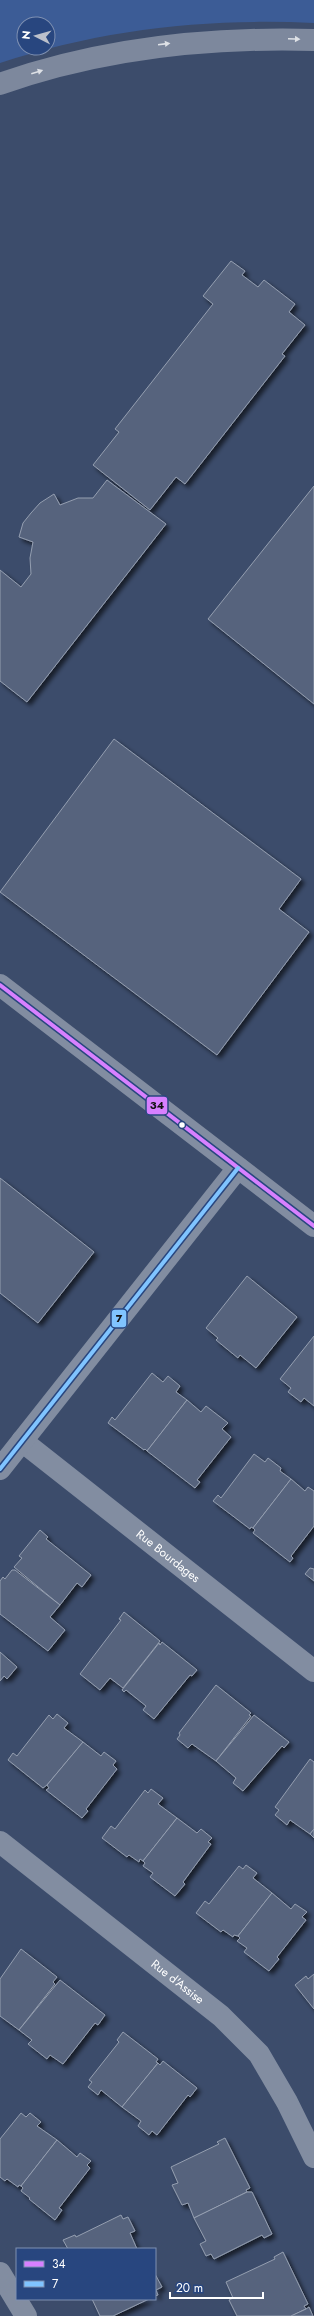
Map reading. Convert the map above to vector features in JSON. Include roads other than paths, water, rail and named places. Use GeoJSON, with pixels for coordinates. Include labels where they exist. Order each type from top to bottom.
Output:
{"type":"FeatureCollection","features":[{"type":"Feature","properties":{"kind":"main road"},"geometry":{"type":"LineString","coordinates":[[0,84],[45,69],[145,47],[248,39],[314,40]]}},
{"type":"Feature","properties":{"kind":"street"},"geometry":{"type":"LineString","coordinates":[[0,985],[314,1226]]}},
{"type":"Feature","properties":{"kind":"street"},"geometry":{"type":"LineString","coordinates":[[0,1469],[238,1168]]}},
{"type":"Feature","properties":{"kind":"street","name":"Rue Bourdages"},"geometry":{"type":"LineString","coordinates":[[22,1441],[314,1671]]}},
{"type":"Feature","properties":{"kind":"street","name":"Rue d'Assise"},"geometry":{"type":"LineString","coordinates":[[0,1842],[221,2016],[259,2054],[287,2102],[314,2157]]}},
{"type":"Feature","properties":{"kind":"street"},"geometry":{"type":"LineString","coordinates":[[0,2273],[16,2299]]}},
{"type":"Feature","properties":{"kind":"street"},"geometry":{"type":"LineString","coordinates":[[16,2300],[26,2316]]}}]}
